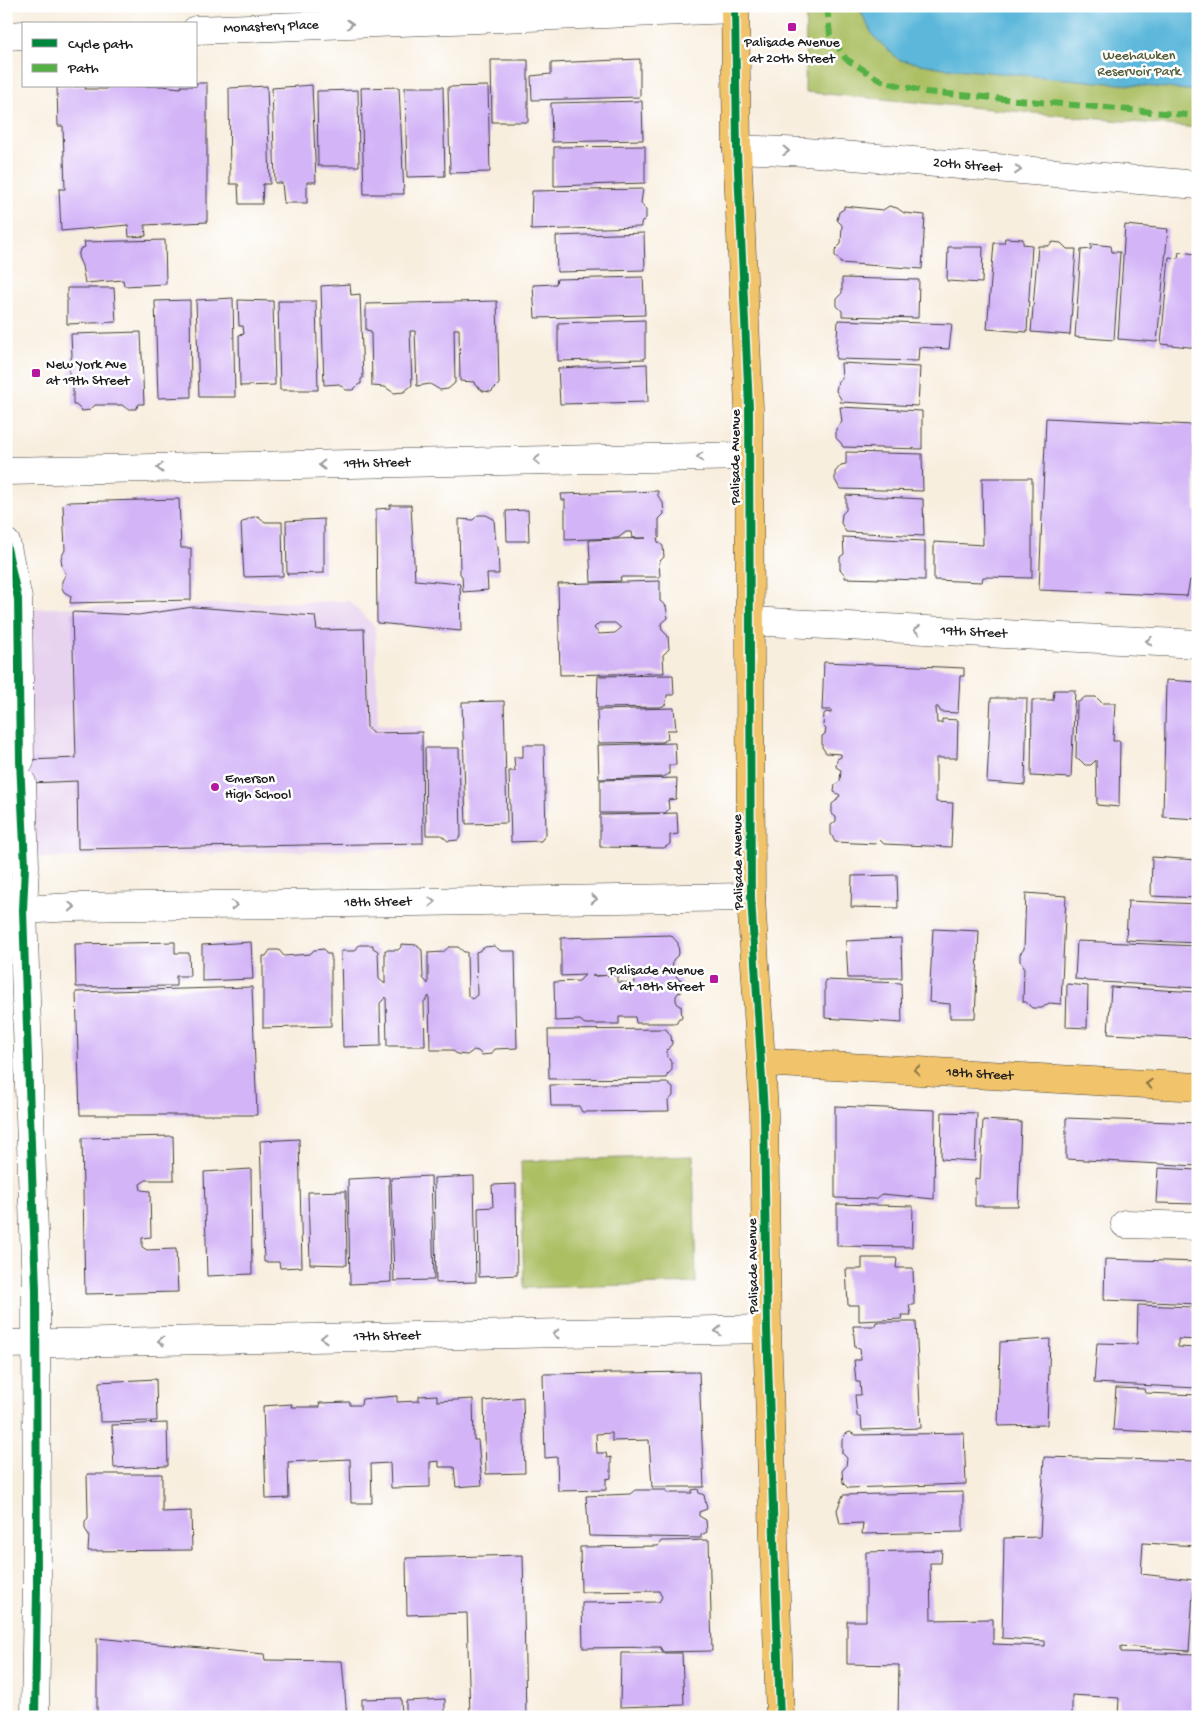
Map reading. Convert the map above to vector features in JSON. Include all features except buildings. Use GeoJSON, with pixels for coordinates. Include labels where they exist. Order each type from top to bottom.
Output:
{"type":"FeatureCollection","features":[{"type":"Feature","properties":{"kind":"main road","name":"Palisade Avenue"},"geometry":{"type":"LineString","coordinates":[[735,8],[737,149],[749,407],[751,897],[764,1112],[767,1329],[780,1717]]}},
{"type":"Feature","properties":{"kind":"main road","name":"18th Street"},"geometry":{"type":"LineString","coordinates":[[761,1062],[1198,1087]]}},
{"type":"Feature","properties":{"kind":"street","name":"Monastery Place"},"geometry":{"type":"LineString","coordinates":[[198,29],[240,17],[735,8]]}},
{"type":"Feature","properties":{"kind":"street"},"geometry":{"type":"LineString","coordinates":[[6,36],[22,35]]}},
{"type":"Feature","properties":{"kind":"street","name":"20th Street"},"geometry":{"type":"LineString","coordinates":[[737,149],[815,152],[1198,185]]}},
{"type":"Feature","properties":{"kind":"street","name":"19th Street"},"geometry":{"type":"LineString","coordinates":[[6,471],[748,456]]}},
{"type":"Feature","properties":{"kind":"street"},"geometry":{"type":"LineString","coordinates":[[6,543],[18,599],[21,772],[25,866],[15,911],[36,1343],[38,1588],[35,1717]]}},
{"type":"Feature","properties":{"kind":"street","name":"19th Street"},"geometry":{"type":"LineString","coordinates":[[749,621],[1198,644]]}},
{"type":"Feature","properties":{"kind":"street","name":"18th Street"},"geometry":{"type":"LineString","coordinates":[[15,911],[82,907],[751,897]]}},
{"type":"Feature","properties":{"kind":"street"},"geometry":{"type":"LineString","coordinates":[[1125,1224],[1198,1226]]}},
{"type":"Feature","properties":{"kind":"street","name":"17th Street"},"geometry":{"type":"LineString","coordinates":[[6,1344],[767,1329]]}},
{"type":"Feature","properties":{"kind":"shaded area","name":"Emerson High School"},"geometry":{"type":"Polygon","coordinates":[[[349,601],[375,627],[378,724],[423,726],[424,848],[6,859],[6,609],[349,601]]]}},
{"type":"Feature","properties":{"kind":"green space","name":"Weehawken Reservoir Park"},"geometry":{"type":"Polygon","coordinates":[[[806,6],[1198,6],[1198,128],[805,92],[806,6]]]}},
{"type":"Feature","properties":{"kind":"green space"},"geometry":{"type":"Polygon","coordinates":[[[693,1156],[696,1283],[524,1288],[521,1161],[693,1156]]]}},
{"type":"Feature","properties":{"kind":"water"},"geometry":{"type":"Polygon","coordinates":[[[860,6],[1198,6],[1198,91],[944,68],[899,60],[873,36],[860,10],[860,6]]]}},
{"type":"Feature","properties":{"kind":"marked path"},"geometry":{"type":"LineString","coordinates":[[827,6],[830,35],[846,59],[882,81],[926,92],[1198,116]]}},
{"type":"Feature","properties":{"kind":"cycle path"},"geometry":{"type":"LineString","coordinates":[[735,6],[737,149],[749,407],[751,897],[764,1112],[767,1329],[780,1717]]}},
{"type":"Feature","properties":{"kind":"cycle path"},"geometry":{"type":"LineString","coordinates":[[6,543],[18,599],[20,761],[25,866],[23,910],[36,1290],[37,1588],[35,1717]]}},
{"type":"Feature","properties":{"kind":"place","name":"Palisade Avenue at 20th Street"},"geometry":{"type":"Point","coordinates":[792,27]}},
{"type":"Feature","properties":{"kind":"place","name":"New York Ave at 19th Street"},"geometry":{"type":"Point","coordinates":[36,373]}},
{"type":"Feature","properties":{"kind":"place","name":"Emerson High School"},"geometry":{"type":"Point","coordinates":[215,787]}},
{"type":"Feature","properties":{"kind":"place","name":"Palisade Avenue at 18th Street"},"geometry":{"type":"Point","coordinates":[714,979]}}]}
